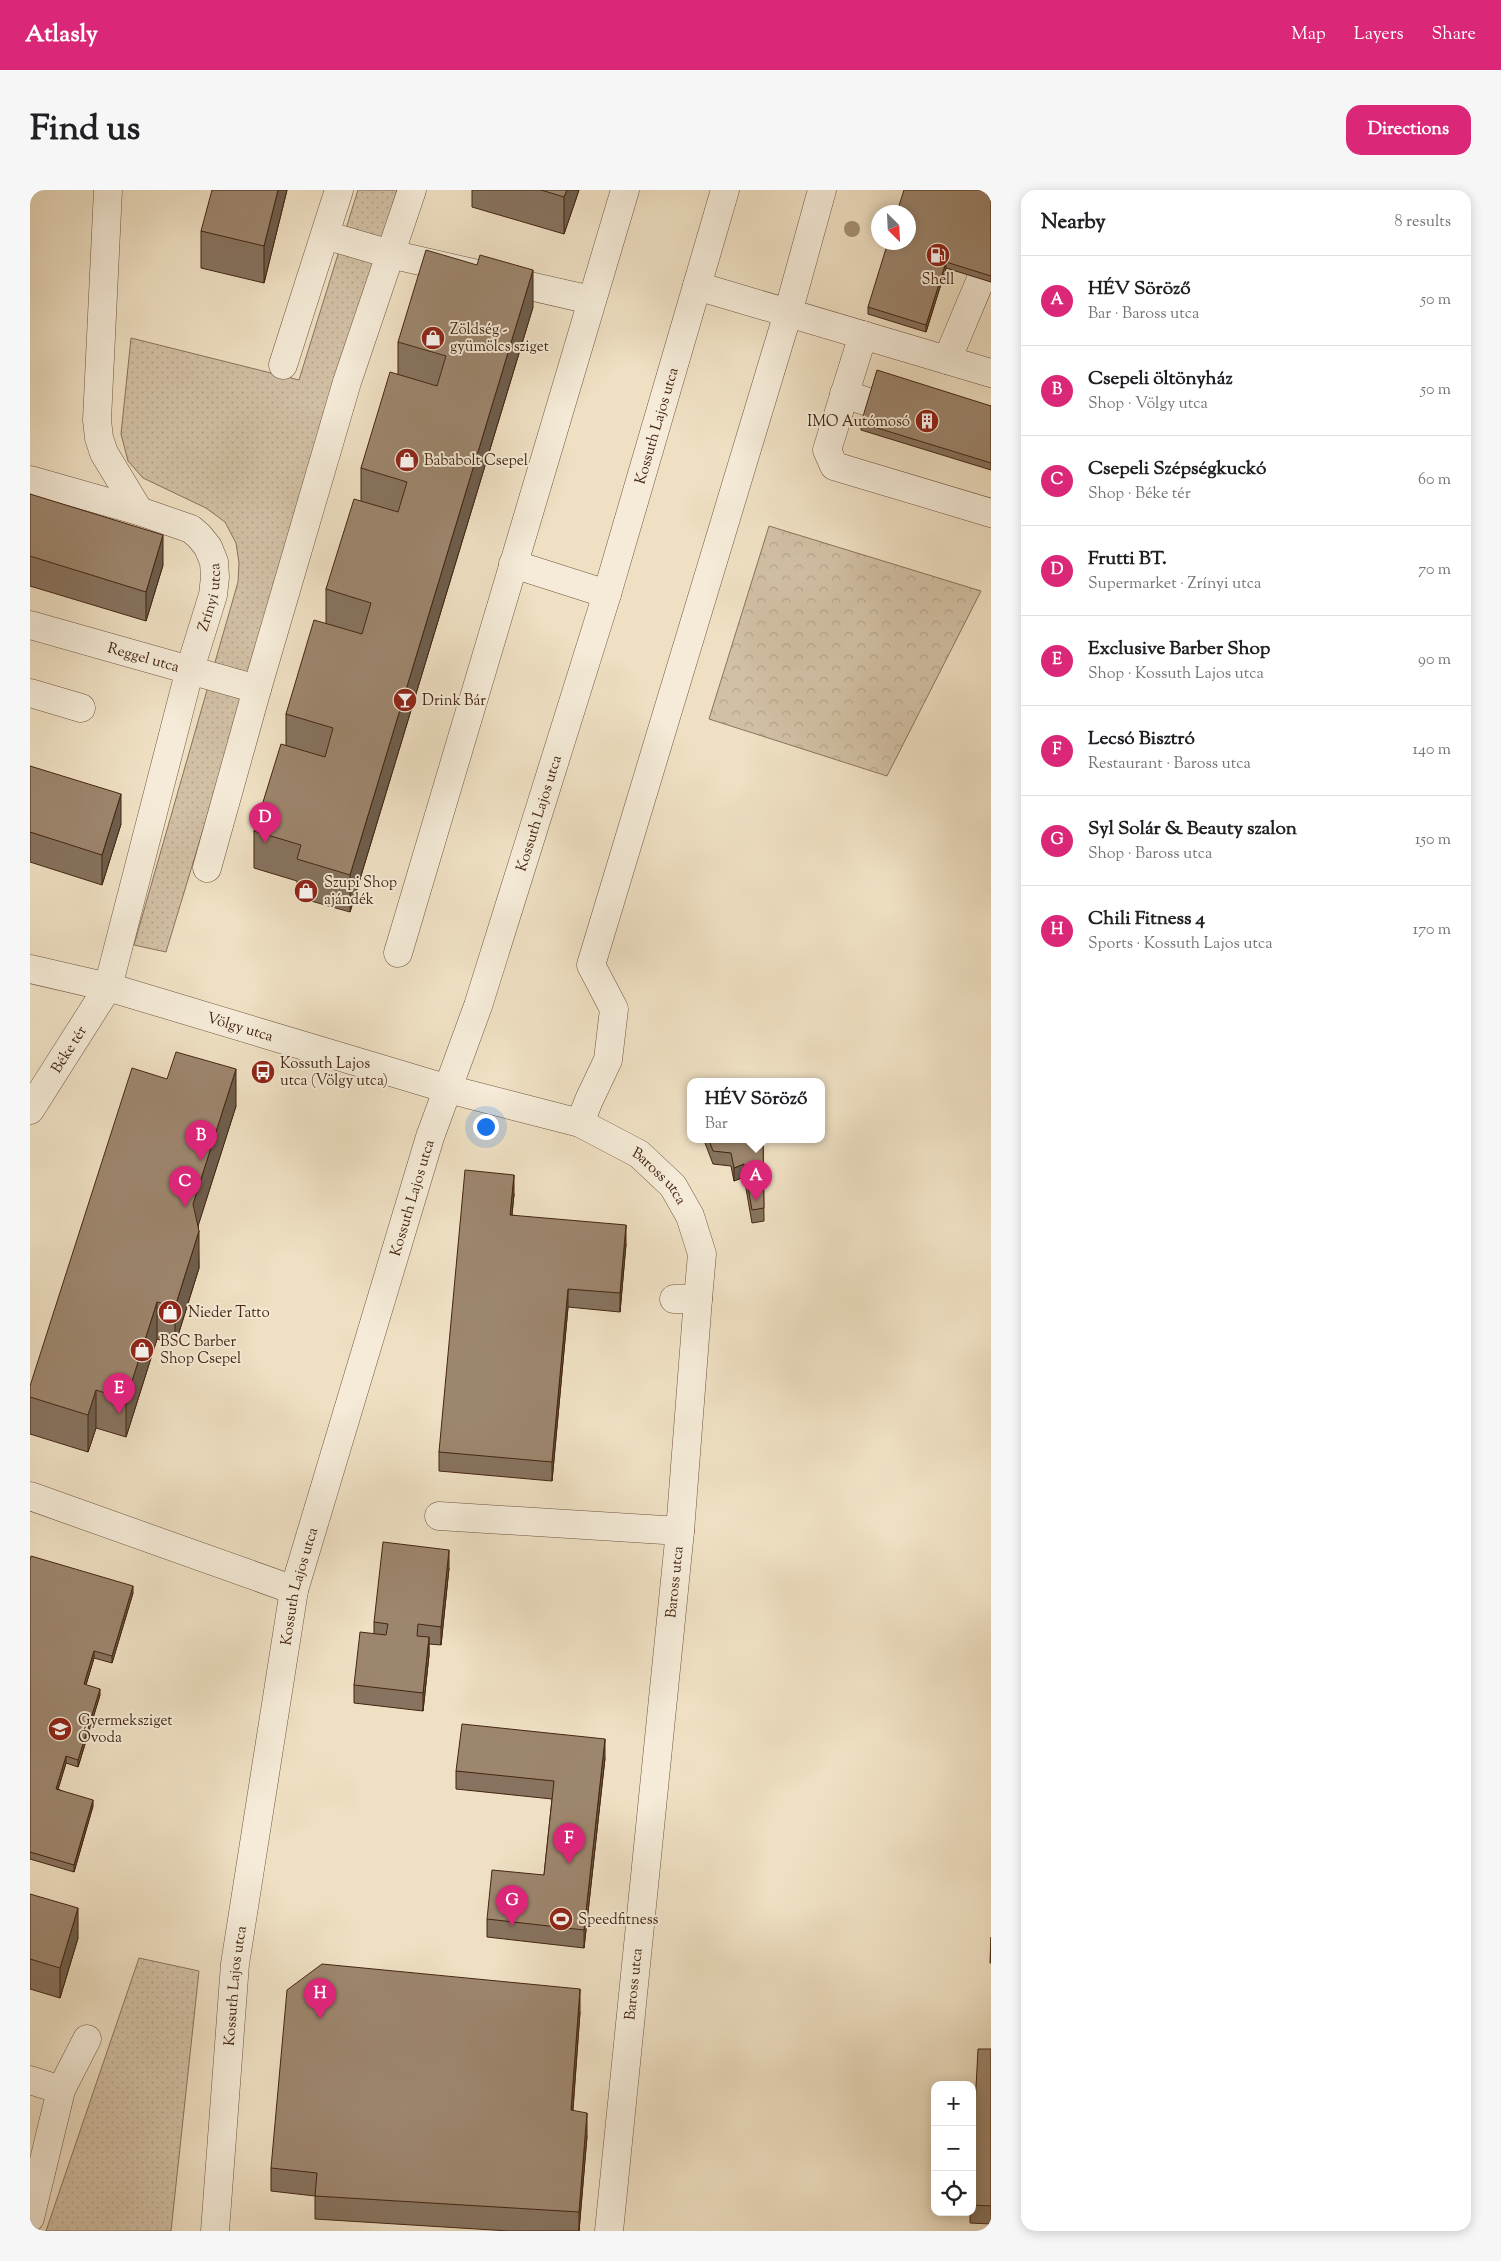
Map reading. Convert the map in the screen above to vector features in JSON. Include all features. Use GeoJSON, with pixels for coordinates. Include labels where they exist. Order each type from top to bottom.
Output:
{"type":"FeatureCollection","features":[{"type":"Feature","properties":{"kind":"street"},"geometry":{"type":"LineString","coordinates":[[108,190],[97,420],[98,438],[104,453],[140,511]]}},
{"type":"Feature","properties":{"kind":"street"},"geometry":{"type":"LineString","coordinates":[[283,365],[339,190]]}},
{"type":"Feature","properties":{"kind":"street"},"geometry":{"type":"LineString","coordinates":[[208,868],[257,689],[347,382],[412,190]]}},
{"type":"Feature","properties":{"kind":"street"},"geometry":{"type":"LineString","coordinates":[[398,953],[625,190]]}},
{"type":"Feature","properties":{"kind":"street","name":"Kossuth Lajos utca"},"geometry":{"type":"LineString","coordinates":[[216,2231],[235,1964],[294,1590],[427,1147],[478,1006],[607,594],[725,190]]}},
{"type":"Feature","properties":{"kind":"street"},"geometry":{"type":"LineString","coordinates":[[580,1123],[608,1060],[614,1008],[591,964],[788,313],[822,190]]}},
{"type":"Feature","properties":{"kind":"street"},"geometry":{"type":"LineString","coordinates":[[325,235],[390,254],[591,300]]}},
{"type":"Feature","properties":{"kind":"street"},"geometry":{"type":"LineString","coordinates":[[947,360],[981,279]]}},
{"type":"Feature","properties":{"kind":"street"},"geometry":{"type":"LineString","coordinates":[[697,286],[991,373]]}},
{"type":"Feature","properties":{"kind":"street"},"geometry":{"type":"LineString","coordinates":[[863,335],[827,450],[834,466],[991,513]]}},
{"type":"Feature","properties":{"kind":"street"},"geometry":{"type":"LineString","coordinates":[[844,394],[927,421]]}},
{"type":"Feature","properties":{"kind":"street","name":"Zrínyi utca"},"geometry":{"type":"LineString","coordinates":[[30,480],[140,511],[191,529],[208,547],[214,562],[216,577],[213,595],[190,669],[108,987]]}},
{"type":"Feature","properties":{"kind":"street"},"geometry":{"type":"LineString","coordinates":[[513,564],[607,594]]}},
{"type":"Feature","properties":{"kind":"street","name":"Reggel utca"},"geometry":{"type":"LineString","coordinates":[[30,626],[257,689]]}},
{"type":"Feature","properties":{"kind":"street"},"geometry":{"type":"LineString","coordinates":[[30,693],[81,708]]}},
{"type":"Feature","properties":{"kind":"street","name":"Völgy utca"},"geometry":{"type":"LineString","coordinates":[[30,969],[108,987],[448,1089]]}},
{"type":"Feature","properties":{"kind":"street","name":"Béke tér"},"geometry":{"type":"LineString","coordinates":[[30,1110],[108,987]]}},
{"type":"Feature","properties":{"kind":"street","name":"Baross utca"},"geometry":{"type":"LineString","coordinates":[[448,1089],[580,1123],[638,1154],[673,1186],[690,1216],[702,1254],[686,1299],[680,1531],[610,2231]]}},
{"type":"Feature","properties":{"kind":"street"},"geometry":{"type":"LineString","coordinates":[[30,1496],[294,1590]]}},
{"type":"Feature","properties":{"kind":"street"},"geometry":{"type":"LineString","coordinates":[[439,1516],[680,1531]]}},
{"type":"Feature","properties":{"kind":"street"},"geometry":{"type":"LineString","coordinates":[[30,2218],[61,2090],[86,2039]]}},
{"type":"Feature","properties":{"kind":"street"},"geometry":{"type":"LineString","coordinates":[[30,2080],[61,2090]]}},
{"type":"Feature","properties":{"kind":"green space"},"geometry":{"type":"Polygon","coordinates":[[[358,190],[397,190],[166,952],[134,945],[238,582],[239,563],[236,543],[225,522],[206,508],[143,478],[128,461],[121,434],[131,338],[299,380],[358,190]]]}},
{"type":"Feature","properties":{"kind":"green space"},"geometry":{"type":"Polygon","coordinates":[[[769,526],[981,591],[887,776],[709,719],[769,526]]]}},
{"type":"Feature","properties":{"kind":"green space"},"geometry":{"type":"Polygon","coordinates":[[[139,1958],[199,1971],[171,2231],[46,2231],[139,1958]]]}},
{"type":"Feature","properties":{"kind":"building"},"geometry":{"type":"Polygon","coordinates":[[[212,190],[278,190],[264,246],[201,231],[212,190]]]}},
{"type":"Feature","properties":{"kind":"building"},"geometry":{"type":"Polygon","coordinates":[[[541,190],[567,190],[564,197],[541,190]]]}},
{"type":"Feature","properties":{"kind":"building","name":"Shell"},"geometry":{"type":"Polygon","coordinates":[[[904,190],[991,190],[991,276],[946,262],[926,325],[868,307],[886,250],[916,250],[916,205],[899,205],[904,190]]]}},
{"type":"Feature","properties":{"kind":"building"},"geometry":{"type":"Polygon","coordinates":[[[426,250],[477,265],[480,255],[533,270],[350,875],[297,859],[301,845],[254,831],[281,744],[325,757],[333,728],[286,714],[314,620],[362,634],[371,603],[326,589],[354,499],[398,512],[407,482],[361,468],[390,372],[437,386],[446,356],[398,342],[426,250]]]}},
{"type":"Feature","properties":{"kind":"building","name":"IMO Autómosó"},"geometry":{"type":"Polygon","coordinates":[[[877,370],[991,406],[991,463],[861,423],[877,370]]]}},
{"type":"Feature","properties":{"kind":"building"},"geometry":{"type":"Polygon","coordinates":[[[30,494],[163,535],[146,592],[30,556],[30,494]]]}},
{"type":"Feature","properties":{"kind":"building"},"geometry":{"type":"Polygon","coordinates":[[[30,766],[121,794],[102,855],[30,832],[30,766]]]}},
{"type":"Feature","properties":{"kind":"building"},"geometry":{"type":"Polygon","coordinates":[[[176,1052],[236,1069],[193,1204],[199,1231],[175,1307],[157,1302],[126,1400],[96,1390],[88,1415],[30,1397],[30,1386],[132,1068],[167,1079],[176,1052]]]}},
{"type":"Feature","properties":{"kind":"building"},"geometry":{"type":"Polygon","coordinates":[[[710,1143],[763,1143],[764,1208],[752,1210],[744,1164],[734,1168],[731,1153],[713,1151],[710,1143]]]}},
{"type":"Feature","properties":{"kind":"building"},"geometry":{"type":"Polygon","coordinates":[[[465,1170],[514,1175],[510,1215],[626,1225],[620,1293],[568,1289],[552,1462],[439,1452],[465,1170]]]}},
{"type":"Feature","properties":{"kind":"building"},"geometry":{"type":"Polygon","coordinates":[[[383,1542],[449,1550],[441,1627],[418,1624],[417,1636],[429,1637],[423,1693],[354,1685],[360,1632],[386,1635],[388,1624],[374,1622],[383,1542]]]}},
{"type":"Feature","properties":{"kind":"building","name":"Gyermeksziget Óvoda"},"geometry":{"type":"Polygon","coordinates":[[[31,1556],[133,1586],[112,1656],[94,1651],[84,1684],[100,1689],[78,1760],[66,1756],[56,1789],[93,1800],[74,1865],[30,1852],[31,1556]]]}},
{"type":"Feature","properties":{"kind":"building"},"geometry":{"type":"Polygon","coordinates":[[[462,1724],[605,1739],[584,1930],[487,1919],[492,1870],[544,1875],[554,1781],[456,1771],[462,1724]]]}},
{"type":"Feature","properties":{"kind":"building"},"geometry":{"type":"Polygon","coordinates":[[[30,1894],[78,1908],[60,1968],[30,1959],[30,1894]]]}},
{"type":"Feature","properties":{"kind":"building"},"geometry":{"type":"Polygon","coordinates":[[[322,1964],[580,1989],[571,2110],[587,2113],[579,2212],[315,2196],[317,2173],[271,2168],[287,1990],[322,1964]]]}},
{"type":"Feature","properties":{"kind":"building"},"geometry":{"type":"Polygon","coordinates":[[[978,2049],[991,2049],[991,2206],[976,2205],[976,2087],[978,2049]]]}},
{"type":"Feature","properties":{"kind":"place","name":"Shell"},"geometry":{"type":"Point","coordinates":[938,255]}},
{"type":"Feature","properties":{"kind":"place","name":"Zöldség - gyümölcs sziget"},"geometry":{"type":"Point","coordinates":[433,338]}},
{"type":"Feature","properties":{"kind":"place","name":"IMO Autómosó"},"geometry":{"type":"Point","coordinates":[927,421]}},
{"type":"Feature","properties":{"kind":"place","name":"Bababolt Csepel"},"geometry":{"type":"Point","coordinates":[407,460]}},
{"type":"Feature","properties":{"kind":"place","name":"Drink Bár"},"geometry":{"type":"Point","coordinates":[405,700]}},
{"type":"Feature","properties":{"kind":"place","name":"Frutti BT."},"geometry":{"type":"Point","coordinates":[265,843]}},
{"type":"Feature","properties":{"kind":"place","name":"Szupi Shop ajándék"},"geometry":{"type":"Point","coordinates":[306,891]}},
{"type":"Feature","properties":{"kind":"place","name":"Kossuth Lajos utca (Völgy utca)"},"geometry":{"type":"Point","coordinates":[263,1072]}},
{"type":"Feature","properties":{"kind":"place","name":"Csepeli öltönyház"},"geometry":{"type":"Point","coordinates":[201,1161]}},
{"type":"Feature","properties":{"kind":"place","name":"HÉV Söröző"},"geometry":{"type":"Point","coordinates":[756,1201]}},
{"type":"Feature","properties":{"kind":"place","name":"Csepeli Szépségkuckó"},"geometry":{"type":"Point","coordinates":[185,1207]}},
{"type":"Feature","properties":{"kind":"place","name":"Nieder Tatto"},"geometry":{"type":"Point","coordinates":[170,1312]}},
{"type":"Feature","properties":{"kind":"place","name":"BSC Barber Shop Csepel"},"geometry":{"type":"Point","coordinates":[142,1350]}},
{"type":"Feature","properties":{"kind":"place","name":"Exclusive Barber Shop"},"geometry":{"type":"Point","coordinates":[119,1414]}},
{"type":"Feature","properties":{"kind":"place","name":"Gyermeksziget Óvoda"},"geometry":{"type":"Point","coordinates":[60,1729]}},
{"type":"Feature","properties":{"kind":"place","name":"Lecsó Bisztró"},"geometry":{"type":"Point","coordinates":[569,1864]}},
{"type":"Feature","properties":{"kind":"place","name":"Speedfitness"},"geometry":{"type":"Point","coordinates":[561,1919]}},
{"type":"Feature","properties":{"kind":"place","name":"Syl Solár & Beauty szalon"},"geometry":{"type":"Point","coordinates":[512,1926]}},
{"type":"Feature","properties":{"kind":"place","name":"Chili Fitness 4"},"geometry":{"type":"Point","coordinates":[320,2019]}}]}
